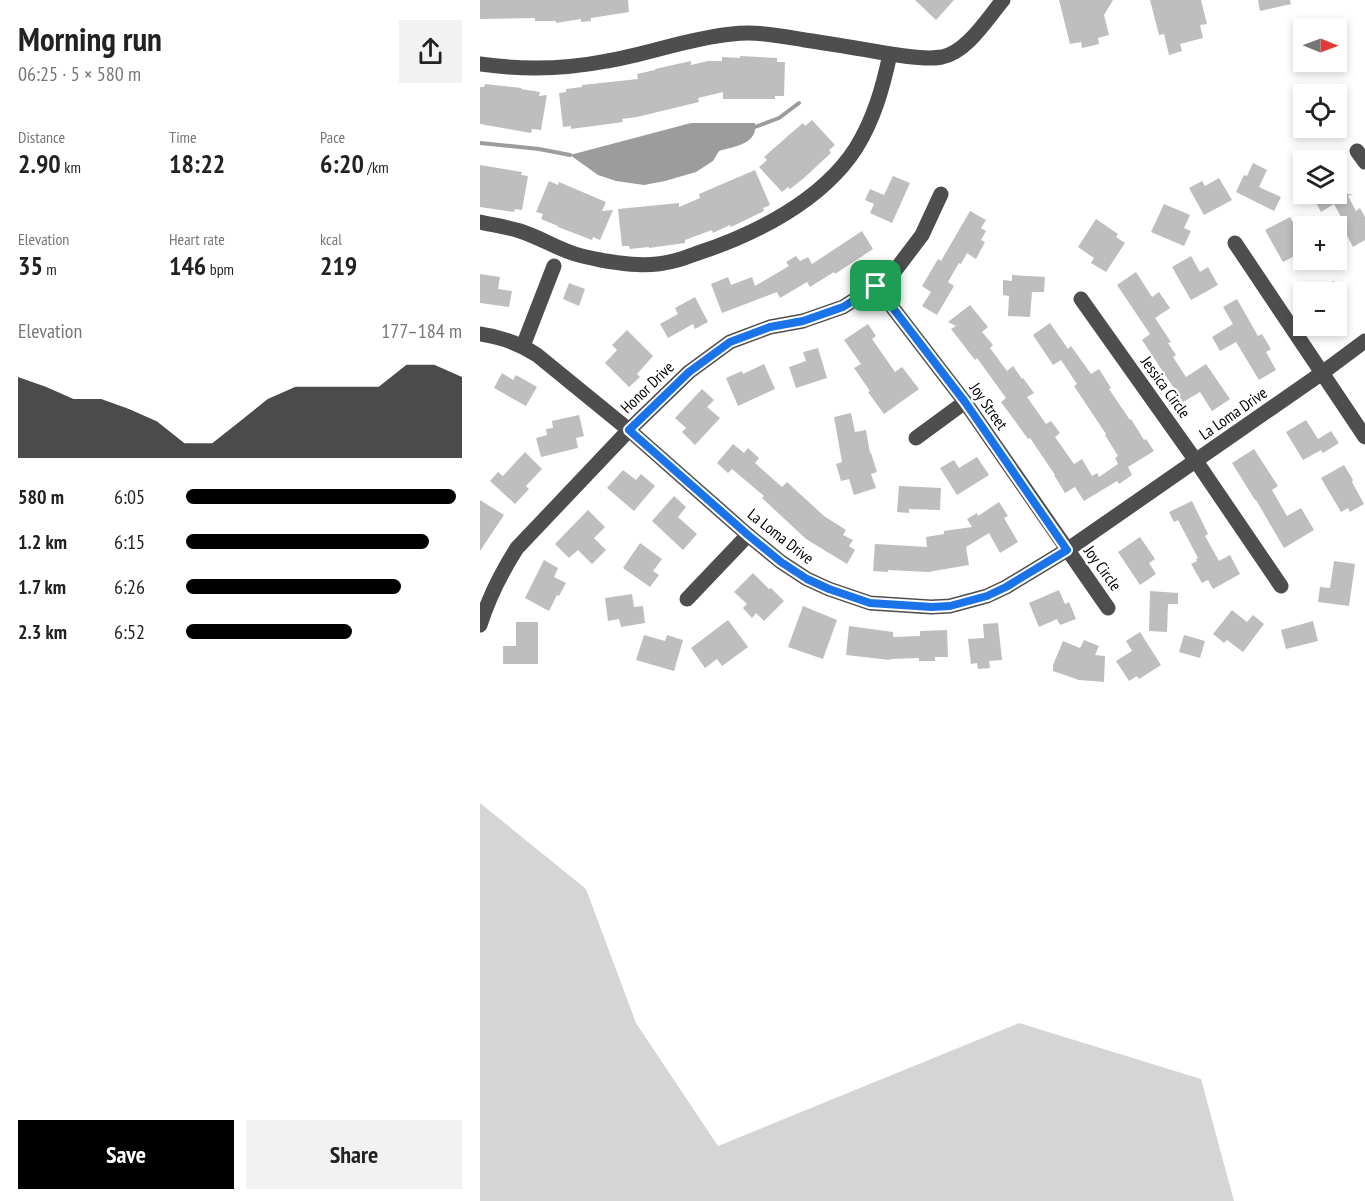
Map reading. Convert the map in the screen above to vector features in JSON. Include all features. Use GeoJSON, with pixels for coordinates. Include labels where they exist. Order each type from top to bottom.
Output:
{"type":"FeatureCollection","features":[{"type":"Feature","properties":{"kind":"street"},"geometry":{"type":"LineString","coordinates":[[480,64],[534,68],[569,66],[608,61],[700,38],[735,33],[768,34],[890,54],[926,58],[941,57],[962,48],[1003,0]]}},
{"type":"Feature","properties":{"kind":"street"},"geometry":{"type":"LineString","coordinates":[[480,222],[520,231],[576,254],[607,261],[640,264],[670,262],[744,236],[775,221],[806,199],[835,174],[850,157],[864,135],[879,99],[890,54]]}},
{"type":"Feature","properties":{"kind":"street","name":"Honor Drive"},"geometry":{"type":"LineString","coordinates":[[480,625],[494,588],[517,548],[629,430],[689,372],[730,342],[770,327],[803,321],[843,307],[876,286],[894,272],[922,235],[941,194]]}},
{"type":"Feature","properties":{"kind":"street"},"geometry":{"type":"LineString","coordinates":[[1235,243],[1365,437]]}},
{"type":"Feature","properties":{"kind":"street"},"geometry":{"type":"LineString","coordinates":[[523,346],[554,266]]}},
{"type":"Feature","properties":{"kind":"street","name":"Joy Street"},"geometry":{"type":"LineString","coordinates":[[876,286],[965,402],[1067,550]]}},
{"type":"Feature","properties":{"kind":"street","name":"Jessica Circle"},"geometry":{"type":"LineString","coordinates":[[1081,299],[1196,460],[1281,586]]}},
{"type":"Feature","properties":{"kind":"street","name":"La Loma Drive"},"geometry":{"type":"LineString","coordinates":[[480,334],[523,346],[556,369],[748,535],[781,562],[807,579],[870,603],[909,607],[950,606],[987,596],[1006,587],[1067,550],[1365,341]]}},
{"type":"Feature","properties":{"kind":"street"},"geometry":{"type":"LineString","coordinates":[[916,438],[965,402]]}},
{"type":"Feature","properties":{"kind":"street"},"geometry":{"type":"LineString","coordinates":[[687,599],[748,535]]}},
{"type":"Feature","properties":{"kind":"street","name":"Joy Circle"},"geometry":{"type":"LineString","coordinates":[[1067,550],[1108,608]]}},
{"type":"Feature","properties":{"kind":"shaded area"},"geometry":{"type":"Polygon","coordinates":[[[691,123],[755,123],[755,130],[749,140],[719,151],[713,161],[696,172],[644,185],[616,181],[598,175],[570,155],[691,123]]]}},
{"type":"Feature","properties":{"kind":"shaded area"},"geometry":{"type":"Polygon","coordinates":[[[480,803],[586,889],[636,1023],[718,1146],[1019,1023],[1201,1079],[1234,1201],[480,1201],[480,803]]]}},
{"type":"Feature","properties":{"kind":"building"},"geometry":{"type":"Polygon","coordinates":[[[480,0],[628,0],[629,12],[591,18],[591,21],[581,22],[581,19],[556,23],[556,21],[535,21],[535,18],[480,19],[480,0]]]}},
{"type":"Feature","properties":{"kind":"building"},"geometry":{"type":"Polygon","coordinates":[[[915,0],[954,0],[936,20],[915,0]]]}},
{"type":"Feature","properties":{"kind":"building"},"geometry":{"type":"Polygon","coordinates":[[[1059,0],[1113,0],[1104,15],[1109,35],[1098,38],[1099,44],[1082,48],[1081,42],[1070,44],[1059,0]]]}},
{"type":"Feature","properties":{"kind":"building"},"geometry":{"type":"Polygon","coordinates":[[[1150,0],[1201,0],[1207,24],[1200,25],[1203,38],[1180,44],[1182,51],[1169,55],[1164,34],[1159,35],[1150,0]]]}},
{"type":"Feature","properties":{"kind":"building"},"geometry":{"type":"Polygon","coordinates":[[[1258,0],[1290,0],[1291,4],[1260,11],[1258,0]]]}},
{"type":"Feature","properties":{"kind":"building"},"geometry":{"type":"Polygon","coordinates":[[[740,56],[777,58],[777,62],[785,62],[784,96],[775,96],[775,99],[723,99],[723,92],[698,98],[699,102],[622,119],[623,122],[571,129],[571,126],[563,127],[559,93],[566,92],[566,89],[638,79],[637,74],[691,61],[691,65],[722,61],[722,57],[740,58],[740,56]]]}},
{"type":"Feature","properties":{"kind":"building"},"geometry":{"type":"Polygon","coordinates":[[[485,84],[522,88],[540,92],[539,96],[547,95],[541,130],[532,129],[531,133],[480,124],[480,87],[484,87],[485,84]]]}},
{"type":"Feature","properties":{"kind":"building"},"geometry":{"type":"Polygon","coordinates":[[[812,120],[835,145],[829,150],[831,153],[804,178],[782,192],[759,167],[767,160],[764,157],[803,123],[805,126],[812,120]]]}},
{"type":"Feature","properties":{"kind":"building"},"geometry":{"type":"Polygon","coordinates":[[[1253,163],[1267,170],[1259,187],[1281,197],[1274,211],[1236,192],[1253,163]]]}},
{"type":"Feature","properties":{"kind":"building"},"geometry":{"type":"Polygon","coordinates":[[[480,165],[522,172],[521,175],[528,176],[522,210],[515,209],[514,212],[480,207],[480,165]]]}},
{"type":"Feature","properties":{"kind":"building"},"geometry":{"type":"Polygon","coordinates":[[[755,170],[770,205],[763,208],[764,211],[731,227],[730,225],[713,233],[712,230],[685,240],[685,243],[630,249],[629,246],[622,246],[618,209],[679,203],[679,207],[700,198],[699,194],[755,170]]]}},
{"type":"Feature","properties":{"kind":"building"},"geometry":{"type":"Polygon","coordinates":[[[893,176],[910,183],[892,223],[870,213],[874,204],[865,200],[870,189],[884,195],[893,176]]]}},
{"type":"Feature","properties":{"kind":"building"},"geometry":{"type":"Polygon","coordinates":[[[1219,178],[1232,200],[1204,215],[1189,188],[1202,181],[1205,186],[1219,178]]]}},
{"type":"Feature","properties":{"kind":"building"},"geometry":{"type":"Polygon","coordinates":[[[549,181],[558,185],[559,182],[606,202],[602,211],[613,210],[600,240],[593,237],[592,240],[541,219],[543,214],[536,212],[549,181]]]}},
{"type":"Feature","properties":{"kind":"building"},"geometry":{"type":"Polygon","coordinates":[[[1347,194],[1353,194],[1348,196],[1356,211],[1360,208],[1365,217],[1365,240],[1353,247],[1347,236],[1347,216],[1340,216],[1334,204],[1347,204],[1347,194]]]}},
{"type":"Feature","properties":{"kind":"building"},"geometry":{"type":"Polygon","coordinates":[[[1164,204],[1190,215],[1184,228],[1191,231],[1184,246],[1151,232],[1164,204]]]}},
{"type":"Feature","properties":{"kind":"building"},"geometry":{"type":"Polygon","coordinates":[[[1317,204],[1334,204],[1321,212],[1317,204]]]}},
{"type":"Feature","properties":{"kind":"building"},"geometry":{"type":"Polygon","coordinates":[[[970,211],[986,220],[981,228],[986,231],[981,240],[985,242],[976,259],[967,253],[961,264],[959,263],[948,282],[954,286],[937,315],[922,306],[931,292],[922,286],[938,259],[941,261],[970,211]]]}},
{"type":"Feature","properties":{"kind":"building"},"geometry":{"type":"Polygon","coordinates":[[[1290,217],[1293,222],[1293,257],[1283,262],[1265,230],[1290,217]]]}},
{"type":"Feature","properties":{"kind":"building"},"geometry":{"type":"Polygon","coordinates":[[[1096,219],[1118,234],[1116,237],[1125,243],[1106,272],[1091,263],[1094,258],[1078,247],[1096,219]]]}},
{"type":"Feature","properties":{"kind":"building"},"geometry":{"type":"Polygon","coordinates":[[[862,231],[873,249],[835,274],[834,272],[810,287],[807,282],[780,298],[777,292],[722,313],[711,284],[728,277],[731,285],[752,277],[755,286],[789,266],[786,262],[796,256],[800,261],[808,257],[812,264],[862,231]]]}},
{"type":"Feature","properties":{"kind":"building"},"geometry":{"type":"Polygon","coordinates":[[[1191,256],[1200,272],[1208,267],[1218,285],[1191,300],[1172,267],[1191,256]]]}},
{"type":"Feature","properties":{"kind":"building"},"geometry":{"type":"Polygon","coordinates":[[[1136,272],[1152,297],[1159,292],[1170,308],[1155,318],[1171,342],[1168,343],[1176,355],[1173,357],[1186,377],[1206,364],[1230,399],[1212,411],[1200,392],[1183,402],[1142,340],[1150,334],[1117,285],[1136,272]]]}},
{"type":"Feature","properties":{"kind":"building"},"geometry":{"type":"Polygon","coordinates":[[[480,274],[500,277],[498,289],[512,291],[509,307],[480,303],[480,274]]]}},
{"type":"Feature","properties":{"kind":"building"},"geometry":{"type":"Polygon","coordinates":[[[1012,275],[1045,277],[1044,292],[1032,292],[1030,317],[1008,316],[1009,296],[1003,295],[1003,280],[1012,281],[1012,275]]]}},
{"type":"Feature","properties":{"kind":"building"},"geometry":{"type":"Polygon","coordinates":[[[569,283],[585,289],[579,306],[563,299],[569,283]]]}},
{"type":"Feature","properties":{"kind":"building"},"geometry":{"type":"Polygon","coordinates":[[[695,297],[708,322],[695,329],[693,324],[668,338],[660,324],[678,314],[675,308],[695,297]]]}},
{"type":"Feature","properties":{"kind":"building"},"geometry":{"type":"Polygon","coordinates":[[[1237,299],[1258,336],[1262,334],[1271,349],[1266,352],[1276,370],[1259,380],[1236,342],[1220,351],[1212,337],[1233,324],[1223,307],[1237,299]]]}},
{"type":"Feature","properties":{"kind":"building"},"geometry":{"type":"Polygon","coordinates":[[[970,305],[988,327],[982,332],[993,345],[990,348],[1007,371],[1013,366],[1034,393],[1027,397],[1046,424],[1051,421],[1060,433],[1055,437],[1074,464],[1082,459],[1092,476],[1097,473],[1099,477],[1118,464],[1115,458],[1118,456],[1074,386],[1077,384],[1061,360],[1053,365],[1033,335],[1050,323],[1068,349],[1071,346],[1091,374],[1099,369],[1111,388],[1109,389],[1154,451],[1128,467],[1132,475],[1119,484],[1117,481],[1084,501],[1075,487],[1065,493],[1030,438],[1028,439],[1001,402],[1006,398],[977,358],[975,360],[951,329],[956,326],[948,322],[970,305]]]}},
{"type":"Feature","properties":{"kind":"building"},"geometry":{"type":"Polygon","coordinates":[[[868,324],[876,336],[872,339],[895,372],[902,367],[919,389],[884,414],[854,368],[861,364],[844,340],[868,324]]]}},
{"type":"Feature","properties":{"kind":"building"},"geometry":{"type":"Polygon","coordinates":[[[627,330],[653,356],[637,374],[640,377],[629,387],[605,363],[617,350],[612,345],[627,330]]]}},
{"type":"Feature","properties":{"kind":"building"},"geometry":{"type":"Polygon","coordinates":[[[818,348],[827,378],[796,388],[789,367],[806,361],[803,352],[818,348]]]}},
{"type":"Feature","properties":{"kind":"building"},"geometry":{"type":"Polygon","coordinates":[[[764,364],[775,389],[738,406],[726,378],[742,371],[743,374],[764,364]]]}},
{"type":"Feature","properties":{"kind":"building"},"geometry":{"type":"Polygon","coordinates":[[[502,373],[513,380],[516,375],[537,387],[526,406],[494,388],[502,373]]]}},
{"type":"Feature","properties":{"kind":"building"},"geometry":{"type":"Polygon","coordinates":[[[702,389],[714,400],[707,407],[720,418],[695,445],[682,432],[686,428],[675,418],[702,389]]]}},
{"type":"Feature","properties":{"kind":"building"},"geometry":{"type":"Polygon","coordinates":[[[851,413],[855,432],[866,430],[870,453],[877,472],[871,474],[876,488],[854,495],[849,479],[841,481],[836,464],[842,462],[834,417],[851,413]]]}},
{"type":"Feature","properties":{"kind":"building"},"geometry":{"type":"Polygon","coordinates":[[[579,415],[584,436],[576,438],[578,448],[541,457],[536,438],[547,435],[546,429],[553,428],[552,421],[579,415]]]}},
{"type":"Feature","properties":{"kind":"building"},"geometry":{"type":"Polygon","coordinates":[[[1306,420],[1318,439],[1331,431],[1339,443],[1323,453],[1321,450],[1303,460],[1286,432],[1306,420]]]}},
{"type":"Feature","properties":{"kind":"building"},"geometry":{"type":"Polygon","coordinates":[[[733,444],[744,453],[748,448],[759,458],[755,463],[782,487],[787,482],[824,516],[846,530],[843,535],[853,540],[849,546],[855,550],[847,564],[806,539],[762,498],[764,496],[732,469],[728,473],[717,463],[733,444]]]}},
{"type":"Feature","properties":{"kind":"building"},"geometry":{"type":"Polygon","coordinates":[[[1254,449],[1278,486],[1272,490],[1287,516],[1301,508],[1314,530],[1284,548],[1232,463],[1254,449]]]}},
{"type":"Feature","properties":{"kind":"building"},"geometry":{"type":"Polygon","coordinates":[[[525,452],[542,469],[526,486],[529,489],[515,504],[490,481],[498,472],[503,476],[525,452]]]}},
{"type":"Feature","properties":{"kind":"building"},"geometry":{"type":"Polygon","coordinates":[[[977,457],[989,475],[957,495],[940,468],[954,460],[959,468],[977,457]]]}},
{"type":"Feature","properties":{"kind":"building"},"geometry":{"type":"Polygon","coordinates":[[[1344,465],[1364,504],[1350,512],[1348,508],[1341,512],[1321,478],[1344,465]]]}},
{"type":"Feature","properties":{"kind":"building"},"geometry":{"type":"Polygon","coordinates":[[[623,470],[636,480],[641,474],[655,486],[634,511],[607,488],[623,470]]]}},
{"type":"Feature","properties":{"kind":"building"},"geometry":{"type":"Polygon","coordinates":[[[899,486],[941,488],[940,510],[909,509],[909,513],[897,512],[899,486]]]}},
{"type":"Feature","properties":{"kind":"building"},"geometry":{"type":"Polygon","coordinates":[[[674,496],[686,507],[678,517],[697,534],[683,550],[652,521],[674,496]]]}},
{"type":"Feature","properties":{"kind":"building"},"geometry":{"type":"Polygon","coordinates":[[[480,500],[504,515],[480,551],[480,500]]]}},
{"type":"Feature","properties":{"kind":"building"},"geometry":{"type":"Polygon","coordinates":[[[1192,501],[1208,534],[1205,536],[1219,561],[1230,555],[1240,574],[1213,589],[1208,580],[1202,583],[1191,564],[1198,558],[1178,520],[1174,522],[1169,512],[1192,501]]]}},
{"type":"Feature","properties":{"kind":"building"},"geometry":{"type":"Polygon","coordinates":[[[999,502],[1008,516],[1004,518],[1018,542],[1000,553],[989,533],[966,547],[969,565],[928,572],[873,571],[875,544],[927,547],[926,537],[944,534],[944,531],[972,527],[967,519],[977,513],[978,516],[999,502]]]}},
{"type":"Feature","properties":{"kind":"building"},"geometry":{"type":"Polygon","coordinates":[[[588,510],[605,527],[594,538],[606,550],[592,564],[578,550],[569,558],[555,544],[588,510]]]}},
{"type":"Feature","properties":{"kind":"building"},"geometry":{"type":"Polygon","coordinates":[[[1140,537],[1155,559],[1149,563],[1156,574],[1140,585],[1118,552],[1140,537]]]}},
{"type":"Feature","properties":{"kind":"building"},"geometry":{"type":"Polygon","coordinates":[[[640,543],[662,559],[653,571],[659,575],[650,587],[623,568],[640,543]]]}},
{"type":"Feature","properties":{"kind":"building"},"geometry":{"type":"Polygon","coordinates":[[[544,560],[558,568],[554,577],[566,583],[549,611],[525,598],[544,560]]]}},
{"type":"Feature","properties":{"kind":"building"},"geometry":{"type":"Polygon","coordinates":[[[1334,561],[1355,564],[1349,606],[1318,602],[1320,587],[1330,588],[1334,561]]]}},
{"type":"Feature","properties":{"kind":"building"},"geometry":{"type":"Polygon","coordinates":[[[753,573],[784,601],[764,621],[756,613],[752,618],[743,608],[747,604],[734,592],[753,573]]]}},
{"type":"Feature","properties":{"kind":"building"},"geometry":{"type":"Polygon","coordinates":[[[1059,590],[1065,604],[1069,602],[1076,619],[1060,625],[1057,619],[1039,627],[1029,603],[1059,590]]]}},
{"type":"Feature","properties":{"kind":"building"},"geometry":{"type":"Polygon","coordinates":[[[1150,591],[1178,593],[1178,604],[1168,604],[1167,632],[1149,631],[1150,591]]]}},
{"type":"Feature","properties":{"kind":"building"},"geometry":{"type":"Polygon","coordinates":[[[632,594],[634,607],[643,606],[645,623],[621,627],[619,619],[608,621],[605,598],[632,594]]]}},
{"type":"Feature","properties":{"kind":"building"},"geometry":{"type":"Polygon","coordinates":[[[803,606],[837,620],[823,659],[788,647],[803,606]]]}},
{"type":"Feature","properties":{"kind":"building"},"geometry":{"type":"Polygon","coordinates":[[[1232,610],[1247,622],[1253,615],[1264,624],[1243,652],[1227,640],[1224,643],[1213,634],[1232,610]]]}},
{"type":"Feature","properties":{"kind":"building"},"geometry":{"type":"Polygon","coordinates":[[[728,620],[748,647],[722,666],[717,659],[705,668],[691,648],[728,620]]]}},
{"type":"Feature","properties":{"kind":"building"},"geometry":{"type":"Polygon","coordinates":[[[1313,621],[1318,641],[1286,649],[1281,630],[1313,621]]]}},
{"type":"Feature","properties":{"kind":"building"},"geometry":{"type":"Polygon","coordinates":[[[516,622],[538,622],[538,664],[503,664],[503,646],[516,646],[516,622]]]}},
{"type":"Feature","properties":{"kind":"building"},"geometry":{"type":"Polygon","coordinates":[[[998,623],[1002,660],[989,661],[990,668],[978,669],[977,663],[971,664],[968,639],[984,638],[983,624],[998,623]]]}},
{"type":"Feature","properties":{"kind":"building"},"geometry":{"type":"Polygon","coordinates":[[[849,626],[893,632],[893,637],[920,636],[920,631],[947,630],[948,657],[935,657],[935,661],[919,661],[919,658],[890,660],[846,655],[849,626]]]}},
{"type":"Feature","properties":{"kind":"building"},"geometry":{"type":"Polygon","coordinates":[[[1140,632],[1161,665],[1139,679],[1137,676],[1129,681],[1116,661],[1132,651],[1126,641],[1140,632]]]}},
{"type":"Feature","properties":{"kind":"building"},"geometry":{"type":"Polygon","coordinates":[[[644,635],[665,641],[667,635],[683,640],[674,671],[636,660],[644,635]]]}},
{"type":"Feature","properties":{"kind":"building"},"geometry":{"type":"Polygon","coordinates":[[[1184,635],[1205,641],[1200,658],[1179,652],[1184,635]]]}},
{"type":"Feature","properties":{"kind":"building"},"geometry":{"type":"Polygon","coordinates":[[[1084,640],[1099,646],[1095,655],[1105,656],[1104,682],[1079,680],[1053,671],[1053,665],[1063,641],[1080,648],[1084,640]]]}},
{"type":"Feature","properties":{"kind":"waterway"},"geometry":{"type":"LineString","coordinates":[[755,127],[779,118],[799,103]]}},
{"type":"Feature","properties":{"kind":"waterway"},"geometry":{"type":"LineString","coordinates":[[480,143],[539,149],[570,155]]}},
{"type":"Feature","properties":{"kind":"route"},"geometry":{"type":"LineString","coordinates":[[876,286],[965,402],[1067,550],[987,596],[950,606],[909,607],[870,603],[851,598],[807,579],[781,562],[748,535],[629,430],[689,372],[730,342],[770,327],[803,321],[843,307],[876,286]]}}]}
